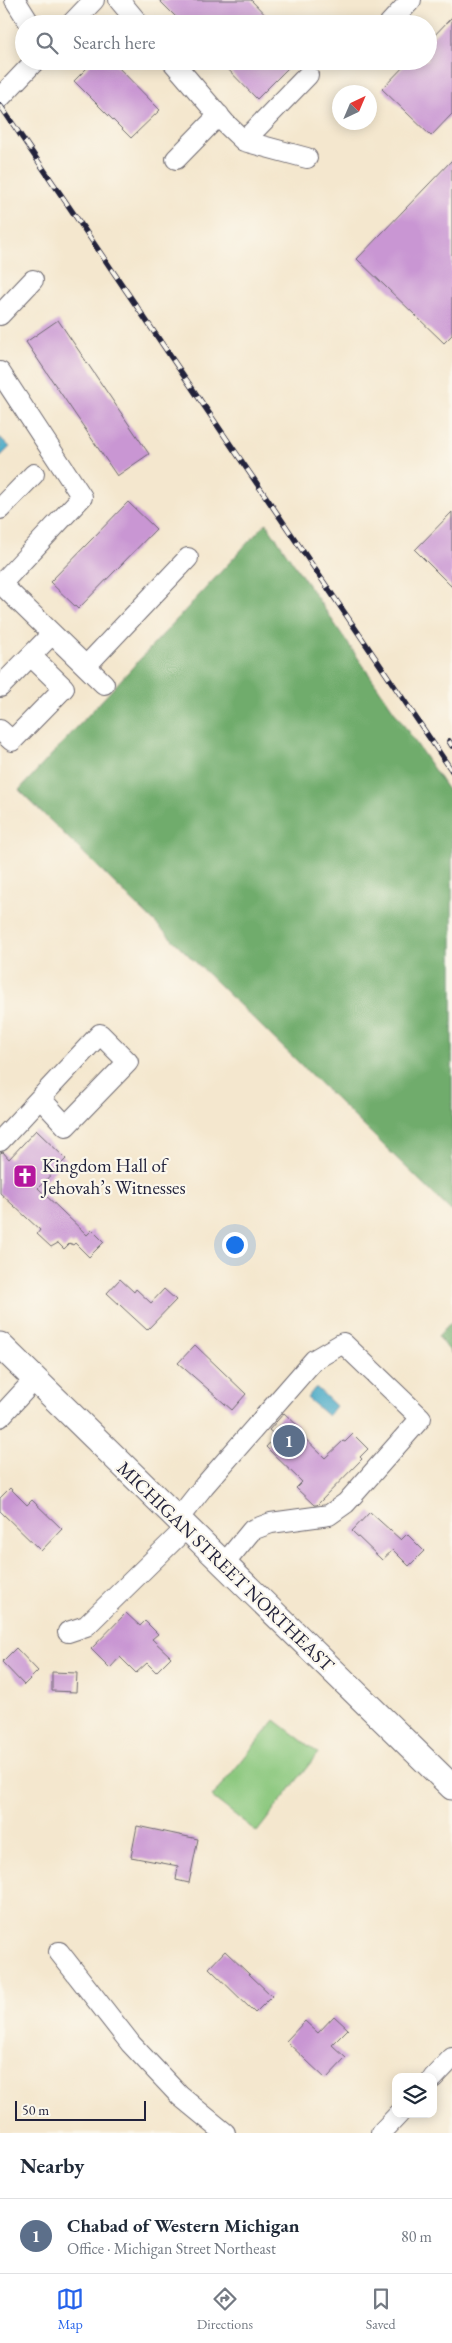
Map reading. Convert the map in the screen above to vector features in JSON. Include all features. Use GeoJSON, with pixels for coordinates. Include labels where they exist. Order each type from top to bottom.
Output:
{"type":"FeatureCollection","features":[{"type":"Feature","properties":{"kind":"main road","name":"MICHIGAN STREET NORTHEAST"},"geometry":{"type":"LineString","coordinates":[[0,1345],[452,1787]]}},
{"type":"Feature","properties":{"kind":"street"},"geometry":{"type":"LineString","coordinates":[[15,0],[24,15]]}},
{"type":"Feature","properties":{"kind":"street"},"geometry":{"type":"LineString","coordinates":[[80,15],[94,0]]}},
{"type":"Feature","properties":{"kind":"street"},"geometry":{"type":"LineString","coordinates":[[119,0],[132,15]]}},
{"type":"Feature","properties":{"kind":"street"},"geometry":{"type":"LineString","coordinates":[[397,15],[411,0]]}},
{"type":"Feature","properties":{"kind":"street"},"geometry":{"type":"LineString","coordinates":[[0,98],[26,70]]}},
{"type":"Feature","properties":{"kind":"street"},"geometry":{"type":"LineString","coordinates":[[180,70],[219,115],[244,140],[307,158]]}},
{"type":"Feature","properties":{"kind":"street"},"geometry":{"type":"LineString","coordinates":[[244,140],[308,76]]}},
{"type":"Feature","properties":{"kind":"street"},"geometry":{"type":"LineString","coordinates":[[176,159],[219,115]]}},
{"type":"Feature","properties":{"kind":"street"},"geometry":{"type":"LineString","coordinates":[[0,315],[33,280]]}},
{"type":"Feature","properties":{"kind":"street"},"geometry":{"type":"LineString","coordinates":[[0,372],[82,497],[1,584],[104,684]]}},
{"type":"Feature","properties":{"kind":"street"},"geometry":{"type":"LineString","coordinates":[[0,509],[34,474]]}},
{"type":"Feature","properties":{"kind":"street"},"geometry":{"type":"LineString","coordinates":[[86,666],[188,558]]}},
{"type":"Feature","properties":{"kind":"street"},"geometry":{"type":"LineString","coordinates":[[0,687],[52,634]]}},
{"type":"Feature","properties":{"kind":"street"},"geometry":{"type":"LineString","coordinates":[[0,730],[12,742],[64,688],[31,656]]}},
{"type":"Feature","properties":{"kind":"street"},"geometry":{"type":"LineString","coordinates":[[4,1132],[40,1098],[100,1034],[128,1062],[66,1126],[40,1098]]}},
{"type":"Feature","properties":{"kind":"street"},"geometry":{"type":"LineString","coordinates":[[68,1632],[86,1626],[182,1523],[204,1486],[314,1360],[343,1343],[421,1418],[346,1503],[329,1515],[271,1523],[252,1530],[224,1564]]}},
{"type":"Feature","properties":{"kind":"street"},"geometry":{"type":"LineString","coordinates":[[0,1417],[35,1379]]}},
{"type":"Feature","properties":{"kind":"street"},"geometry":{"type":"LineString","coordinates":[[59,1952],[131,2044],[180,2096],[224,2133]]}},
{"type":"Feature","properties":{"kind":"street"},"geometry":{"type":"LineString","coordinates":[[437,2074],[452,2058]]}},
{"type":"Feature","properties":{"kind":"street"},"geometry":{"type":"LineString","coordinates":[[381,2133],[395,2118]]}},
{"type":"Feature","properties":{"kind":"green space"},"geometry":{"type":"Polygon","coordinates":[[[266,523],[452,796],[452,1212],[19,790],[266,523]]]}},
{"type":"Feature","properties":{"kind":"green space"},"geometry":{"type":"Polygon","coordinates":[[[452,1321],[452,1354],[438,1336],[452,1321]]]}},
{"type":"Feature","properties":{"kind":"green space"},"geometry":{"type":"Polygon","coordinates":[[[275,1720],[318,1753],[257,1832],[212,1797],[275,1720]]]}},
{"type":"Feature","properties":{"kind":"water"},"geometry":{"type":"Polygon","coordinates":[[[0,437],[10,447],[0,457],[0,437]]]}},
{"type":"Feature","properties":{"kind":"water"},"geometry":{"type":"Polygon","coordinates":[[[315,1388],[336,1406],[328,1416],[307,1398],[315,1388]]]}},
{"type":"Feature","properties":{"kind":"building"},"geometry":{"type":"Polygon","coordinates":[[[159,0],[251,0],[265,15],[174,15],[159,0]]]}},
{"type":"Feature","properties":{"kind":"building"},"geometry":{"type":"Polygon","coordinates":[[[452,17],[452,114],[431,136],[382,89],[400,70],[437,70],[437,33],[452,17]]]}},
{"type":"Feature","properties":{"kind":"building"},"geometry":{"type":"Polygon","coordinates":[[[85,70],[121,70],[160,110],[131,138],[74,81],[85,70]]]}},
{"type":"Feature","properties":{"kind":"building"},"geometry":{"type":"Polygon","coordinates":[[[229,70],[286,70],[257,99],[229,70]]]}},
{"type":"Feature","properties":{"kind":"building"},"geometry":{"type":"Polygon","coordinates":[[[452,160],[452,335],[444,343],[357,259],[452,160]]]}},
{"type":"Feature","properties":{"kind":"building"},"geometry":{"type":"Polygon","coordinates":[[[58,320],[149,454],[117,476],[26,342],[58,320]]]}},
{"type":"Feature","properties":{"kind":"building"},"geometry":{"type":"Polygon","coordinates":[[[128,502],[156,529],[78,609],[50,582],[128,502]]]}},
{"type":"Feature","properties":{"kind":"building"},"geometry":{"type":"Polygon","coordinates":[[[452,512],[452,587],[415,550],[452,512]]]}},
{"type":"Feature","properties":{"kind":"building"},"geometry":{"type":"Polygon","coordinates":[[[36,1130],[66,1159],[38,1188],[87,1235],[92,1230],[104,1242],[89,1257],[75,1243],[73,1245],[70,1243],[64,1249],[58,1243],[51,1247],[37,1234],[40,1230],[0,1193],[0,1153],[3,1152],[9,1159],[36,1130]]]}},
{"type":"Feature","properties":{"kind":"building"},"geometry":{"type":"Polygon","coordinates":[[[120,1279],[134,1292],[136,1289],[151,1303],[164,1289],[176,1300],[147,1330],[107,1293],[120,1279]]]}},
{"type":"Feature","properties":{"kind":"building"},"geometry":{"type":"Polygon","coordinates":[[[195,1345],[246,1394],[232,1410],[178,1363],[195,1345]]]}},
{"type":"Feature","properties":{"kind":"building"},"geometry":{"type":"Polygon","coordinates":[[[284,1413],[298,1426],[295,1429],[325,1458],[353,1434],[368,1449],[360,1457],[362,1459],[317,1505],[314,1505],[296,1488],[302,1482],[266,1447],[276,1436],[269,1430],[284,1413]]]}},
{"type":"Feature","properties":{"kind":"building"},"geometry":{"type":"Polygon","coordinates":[[[10,1488],[27,1505],[32,1500],[62,1529],[41,1551],[0,1511],[0,1498],[10,1488]]]}},
{"type":"Feature","properties":{"kind":"building"},"geometry":{"type":"Polygon","coordinates":[[[370,1512],[401,1540],[407,1534],[424,1551],[409,1566],[393,1550],[382,1560],[352,1531],[370,1512]]]}},
{"type":"Feature","properties":{"kind":"building"},"geometry":{"type":"Polygon","coordinates":[[[126,1613],[140,1626],[145,1621],[158,1634],[152,1639],[171,1657],[156,1672],[147,1663],[136,1673],[120,1657],[110,1668],[91,1649],[126,1613]]]}},
{"type":"Feature","properties":{"kind":"building"},"geometry":{"type":"Polygon","coordinates":[[[16,1648],[38,1671],[24,1685],[2,1662],[16,1648]]]}},
{"type":"Feature","properties":{"kind":"building"},"geometry":{"type":"Polygon","coordinates":[[[52,1672],[77,1673],[76,1692],[52,1691],[52,1672]]]}},
{"type":"Feature","properties":{"kind":"building"},"geometry":{"type":"Polygon","coordinates":[[[137,1826],[198,1839],[189,1883],[176,1880],[178,1866],[131,1857],[137,1826]]]}},
{"type":"Feature","properties":{"kind":"building"},"geometry":{"type":"Polygon","coordinates":[[[225,1951],[272,1996],[255,2013],[209,1968],[225,1951]]]}},
{"type":"Feature","properties":{"kind":"building"},"geometry":{"type":"Polygon","coordinates":[[[334,2016],[348,2029],[332,2045],[346,2058],[326,2079],[286,2041],[305,2021],[318,2033],[334,2016]]]}},
{"type":"Feature","properties":{"kind":"railway"},"geometry":{"type":"LineString","coordinates":[[0,105],[452,771]]}},
{"type":"Feature","properties":{"kind":"railway"},"geometry":{"type":"LineString","coordinates":[[449,741],[452,746]]}},
{"type":"Feature","properties":{"kind":"place","name":"Kingdom Hall of Jehovah’s Witnesses"},"geometry":{"type":"Point","coordinates":[25,1176]}},
{"type":"Feature","properties":{"kind":"place","name":"Chabad of Western Michigan"},"geometry":{"type":"Point","coordinates":[289,1441]}}]}
